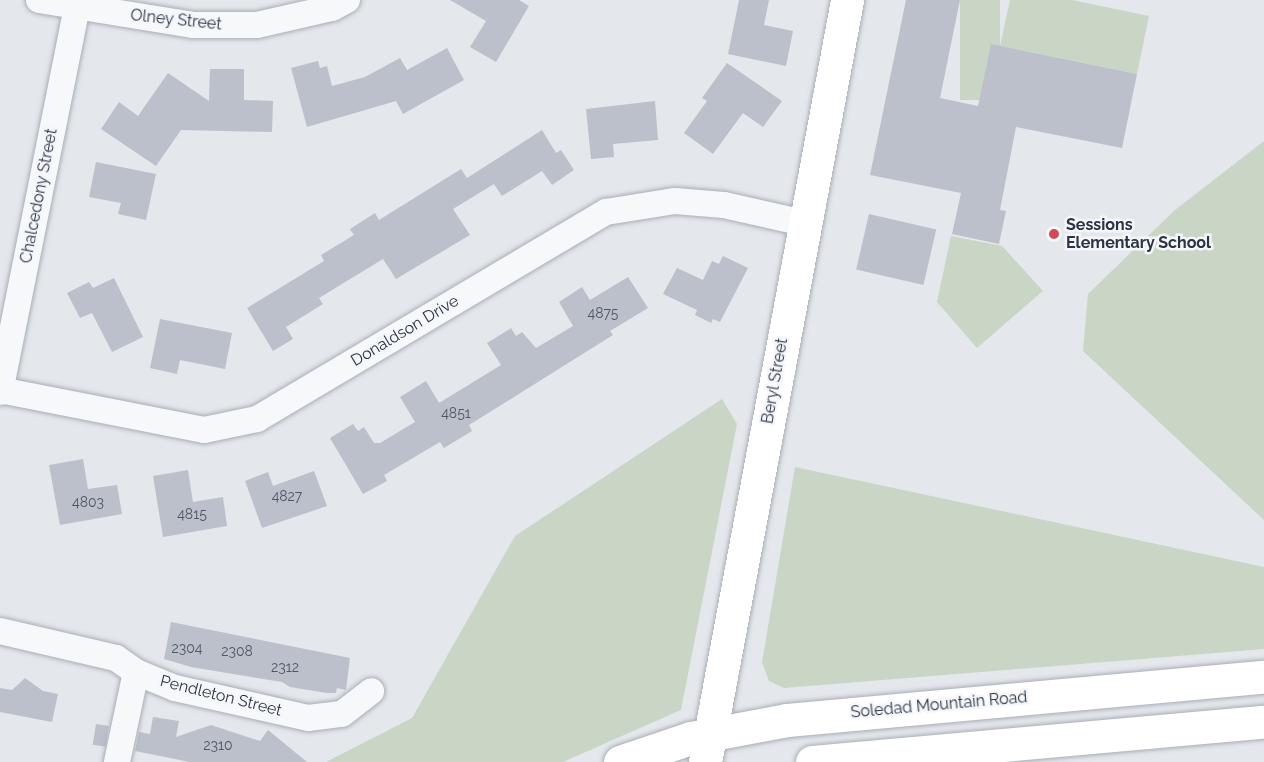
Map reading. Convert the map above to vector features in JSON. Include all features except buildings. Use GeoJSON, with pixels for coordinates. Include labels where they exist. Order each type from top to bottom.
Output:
{"type":"FeatureCollection","features":[{"type":"Feature","properties":{"kind":"main road","name":"Beryl Street"},"geometry":{"type":"LineString","coordinates":[[708,748],[847,0]]}},
{"type":"Feature","properties":{"kind":"main road","name":"Soledad Mountain Road"},"geometry":{"type":"LineString","coordinates":[[620,762],[708,748],[892,708],[1264,677]]}},
{"type":"Feature","properties":{"kind":"main road"},"geometry":{"type":"LineString","coordinates":[[812,762],[1264,722]]}},
{"type":"Feature","properties":{"kind":"street","name":"Olney Street"},"geometry":{"type":"LineString","coordinates":[[39,0],[77,4],[194,25],[257,26],[332,8],[347,0]]}},
{"type":"Feature","properties":{"kind":"street","name":"Chalcedony Street"},"geometry":{"type":"LineString","coordinates":[[0,391],[77,4]]}},
{"type":"Feature","properties":{"kind":"street","name":"Donaldson Drive"},"geometry":{"type":"LineString","coordinates":[[0,391],[204,430],[257,419],[606,212],[675,201],[724,205],[804,224]]}},
{"type":"Feature","properties":{"kind":"street","name":"Pendleton Street"},"geometry":{"type":"LineString","coordinates":[[0,631],[55,640],[116,658],[136,672],[175,688],[308,718],[342,714],[371,691]]}},
{"type":"Feature","properties":{"kind":"street"},"geometry":{"type":"LineString","coordinates":[[117,762],[136,672]]}},
{"type":"Feature","properties":{"kind":"green space"},"geometry":{"type":"Polygon","coordinates":[[[960,0],[1000,0],[1000,100],[960,100],[960,0]]]}},
{"type":"Feature","properties":{"kind":"green space"},"geometry":{"type":"Polygon","coordinates":[[[1010,0],[1072,0],[1149,16],[1137,74],[1000,46],[1010,0]]]}},
{"type":"Feature","properties":{"kind":"green space"},"geometry":{"type":"Polygon","coordinates":[[[1264,141],[1264,520],[1083,351],[1088,294],[1175,210],[1264,141]]]}},
{"type":"Feature","properties":{"kind":"green space"},"geometry":{"type":"Polygon","coordinates":[[[951,236],[1002,246],[1043,291],[977,348],[937,302],[951,236]]]}},
{"type":"Feature","properties":{"kind":"green space"},"geometry":{"type":"Polygon","coordinates":[[[722,399],[737,424],[681,710],[563,762],[326,762],[412,718],[515,536],[722,399]]]}},
{"type":"Feature","properties":{"kind":"green space"},"geometry":{"type":"Polygon","coordinates":[[[795,467],[1264,567],[1264,649],[784,688],[769,681],[762,662],[795,467]]]}},
{"type":"Feature","properties":{"kind":"place","name":"Sessions Elementary School"},"geometry":{"type":"Point","coordinates":[1054,234]}}]}
